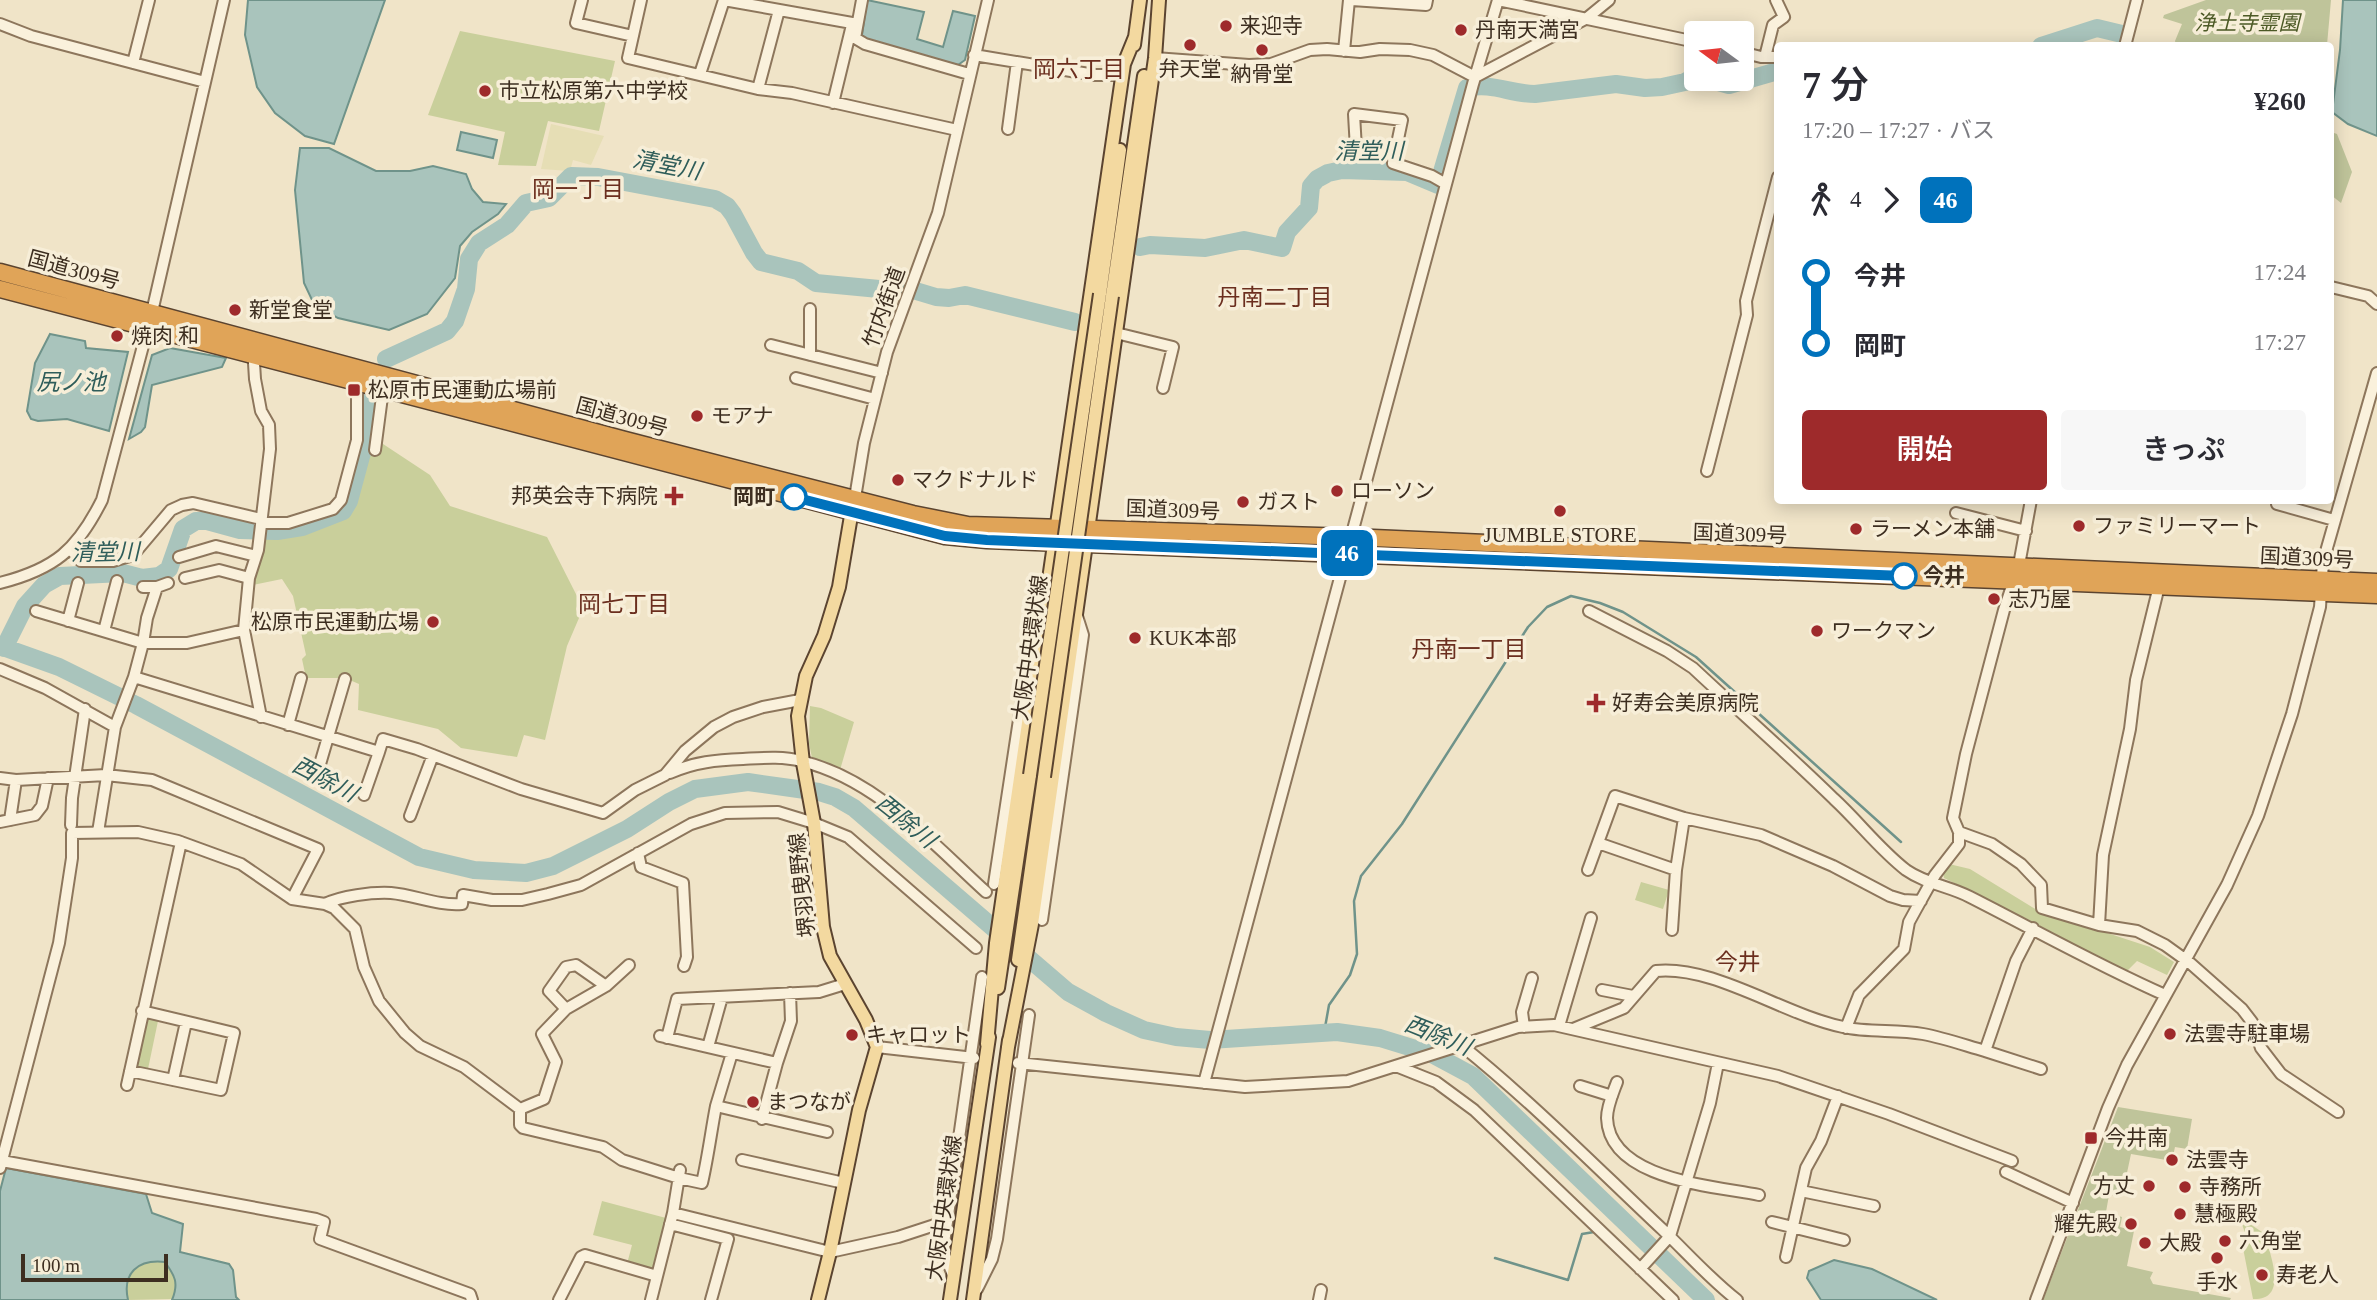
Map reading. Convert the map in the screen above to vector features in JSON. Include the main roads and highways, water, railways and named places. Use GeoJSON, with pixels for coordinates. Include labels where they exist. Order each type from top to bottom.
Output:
{"type":"FeatureCollection","features":[{"type":"Feature","properties":{"kind":"highway","name":"国道309号"},"geometry":{"type":"LineString","coordinates":[[0,272],[150,320]]}},
{"type":"Feature","properties":{"kind":"highway","name":"国道309号"},"geometry":{"type":"LineString","coordinates":[[0,289],[150,320],[560,422],[853,505]]}},
{"type":"Feature","properties":{"kind":"highway","name":"国道309号"},"geometry":{"type":"LineString","coordinates":[[258,348],[357,383],[853,505],[968,525],[1054,534],[1351,537],[1689,553],[2322,586],[2377,595]]}},
{"type":"Feature","properties":{"kind":"highway","name":"国道309号"},"geometry":{"type":"LineString","coordinates":[[1088,535],[1346,553],[2016,572],[2159,586],[2322,586],[2377,582]]}},
{"type":"Feature","properties":{"kind":"main road","name":"大阪中央環状線"},"geometry":{"type":"LineString","coordinates":[[973,1298],[1026,933],[1037,776],[1106,295],[1140,0]]}},
{"type":"Feature","properties":{"kind":"main road","name":"大阪中央環状線"},"geometry":{"type":"LineString","coordinates":[[1106,295],[1158,0]]}},
{"type":"Feature","properties":{"kind":"main road"},"geometry":{"type":"LineString","coordinates":[[1026,933],[1088,535],[1155,58],[1158,0]]}},
{"type":"Feature","properties":{"kind":"main road"},"geometry":{"type":"LineString","coordinates":[[1005,915],[1054,534],[1122,75],[1135,37]]}},
{"type":"Feature","properties":{"kind":"main road","name":"堺羽曳野線"},"geometry":{"type":"LineString","coordinates":[[818,1300],[859,1111],[877,1047],[866,1020],[830,956],[823,927],[814,820],[803,764],[798,716],[806,676],[824,636],[839,587],[853,505]]}},
{"type":"Feature","properties":{"kind":"main road","name":"大阪中央環状線"},"geometry":{"type":"LineString","coordinates":[[950,1300],[1005,915],[1037,776]]}},
{"type":"Feature","properties":{"kind":"water"},"geometry":{"type":"Polygon","coordinates":[[[248,0],[385,0],[334,144],[305,136],[275,113],[257,87],[245,35],[248,0]]]}},
{"type":"Feature","properties":{"kind":"water"},"geometry":{"type":"Polygon","coordinates":[[[867,0],[924,12],[917,39],[943,47],[953,11],[975,16],[965,60],[958,65],[867,42],[862,35],[867,0]]]}},
{"type":"Feature","properties":{"kind":"water"},"geometry":{"type":"Polygon","coordinates":[[[2343,0],[2377,0],[2377,136],[2348,124],[2334,114],[2343,0]]]}},
{"type":"Feature","properties":{"kind":"water"},"geometry":{"type":"Polygon","coordinates":[[[461,132],[497,140],[493,158],[457,150],[461,132]]]}},
{"type":"Feature","properties":{"kind":"water"},"geometry":{"type":"Polygon","coordinates":[[[300,148],[329,148],[376,171],[410,171],[433,166],[466,174],[472,189],[483,202],[506,204],[498,214],[472,232],[460,246],[455,278],[427,314],[389,330],[338,318],[312,300],[304,283],[295,190],[300,148]]]}},
{"type":"Feature","properties":{"kind":"water","name":"尻ノ池"},"geometry":{"type":"Polygon","coordinates":[[[50,334],[85,341],[86,348],[128,352],[109,431],[67,419],[31,419],[27,411],[35,363],[50,334]]]}},
{"type":"Feature","properties":{"kind":"water"},"geometry":{"type":"Polygon","coordinates":[[[170,348],[226,358],[222,367],[152,385],[145,427],[129,439],[152,355],[170,348]]]}},
{"type":"Feature","properties":{"kind":"water"},"geometry":{"type":"Polygon","coordinates":[[[6,1168],[146,1194],[152,1213],[183,1224],[180,1252],[229,1264],[233,1270],[236,1297],[239,1300],[172,1300],[175,1289],[173,1276],[165,1262],[155,1262],[140,1266],[130,1275],[127,1282],[128,1300],[0,1300],[0,1191],[6,1168]]]}},
{"type":"Feature","properties":{"kind":"water"},"geometry":{"type":"Polygon","coordinates":[[[1834,1260],[1872,1269],[1937,1300],[1821,1300],[1807,1278],[1809,1271],[1834,1260]]]}},
{"type":"Feature","properties":{"kind":"waterway","name":"清堂川"},"geometry":{"type":"LineString","coordinates":[[2053,42],[2097,28],[2122,34]]}},
{"type":"Feature","properties":{"kind":"waterway","name":"清堂川"},"geometry":{"type":"LineString","coordinates":[[1754,78],[1774,72]]}},
{"type":"Feature","properties":{"kind":"waterway","name":"清堂川"},"geometry":{"type":"LineString","coordinates":[[1140,247],[1150,245],[1205,248],[1244,240],[1282,248],[1287,232],[1309,208],[1311,186],[1328,173],[1342,170],[1407,172],[1438,185],[1467,88],[1484,86],[1535,94],[1616,84],[1645,88],[1684,82]]}},
{"type":"Feature","properties":{"kind":"waterway","name":"清堂川"},"geometry":{"type":"LineString","coordinates":[[386,359],[447,331],[455,321],[466,289],[469,259],[479,243],[507,225],[526,203],[549,198],[571,176],[598,177],[715,199],[727,206],[733,214],[761,262],[798,271],[816,283],[879,289],[906,288],[936,297],[965,295],[1075,322]]}},
{"type":"Feature","properties":{"kind":"waterway","name":"清堂川"},"geometry":{"type":"LineString","coordinates":[[4,648],[25,606],[44,585],[60,576],[123,573],[142,578],[159,576],[169,569],[183,529],[196,521],[207,521],[240,530],[277,531],[302,527],[343,511],[349,501],[366,438],[368,399]]}},
{"type":"Feature","properties":{"kind":"waterway"},"geometry":{"type":"LineString","coordinates":[[1324,1033],[1329,1005],[1350,975],[1357,954],[1354,901],[1361,876],[1402,824],[1528,627],[1547,607],[1571,596],[1623,612],[1696,657],[1901,842]]}},
{"type":"Feature","properties":{"kind":"waterway","name":"西除川"},"geometry":{"type":"LineString","coordinates":[[0,646],[59,667],[136,705],[419,857],[474,870],[526,873],[553,866],[627,829],[695,789],[748,782],[819,792],[835,797],[854,808],[1068,992],[1144,1030],[1176,1037],[1210,1040],[1337,1032],[1380,1038],[1432,1054],[1473,1076],[1706,1300]]}},
{"type":"Feature","properties":{"kind":"waterway"},"geometry":{"type":"LineString","coordinates":[[1495,1258],[1568,1280],[1582,1234],[1594,1232]]}},
{"type":"Feature","properties":{"kind":"place","name":"来迎寺"},"geometry":{"type":"Point","coordinates":[1226,26]}},
{"type":"Feature","properties":{"kind":"place","name":"丹南天満宮"},"geometry":{"type":"Point","coordinates":[1461,30]}},
{"type":"Feature","properties":{"kind":"place","name":"弁天堂"},"geometry":{"type":"Point","coordinates":[1190,45]}},
{"type":"Feature","properties":{"kind":"place","name":"納骨堂"},"geometry":{"type":"Point","coordinates":[1262,50]}},
{"type":"Feature","properties":{"kind":"place","name":"市立松原第六中学校"},"geometry":{"type":"Point","coordinates":[485,91]}},
{"type":"Feature","properties":{"kind":"place","name":"新堂食堂"},"geometry":{"type":"Point","coordinates":[235,310]}},
{"type":"Feature","properties":{"kind":"place","name":"焼肉 和"},"geometry":{"type":"Point","coordinates":[117,336]}},
{"type":"Feature","properties":{"kind":"place","name":"松原市民運動広場前"},"geometry":{"type":"Point","coordinates":[354,390]}},
{"type":"Feature","properties":{"kind":"place","name":"モアナ"},"geometry":{"type":"Point","coordinates":[697,416]}},
{"type":"Feature","properties":{"kind":"place","name":"マクドナルド"},"geometry":{"type":"Point","coordinates":[898,480]}},
{"type":"Feature","properties":{"kind":"place","name":"ローソン"},"geometry":{"type":"Point","coordinates":[1337,491]}},
{"type":"Feature","properties":{"kind":"place","name":"邦英会寺下病院"},"geometry":{"type":"Point","coordinates":[674,496]}},
{"type":"Feature","properties":{"kind":"place","name":"岡町"},"geometry":{"type":"Point","coordinates":[794,497]}},
{"type":"Feature","properties":{"kind":"place","name":"ガスト"},"geometry":{"type":"Point","coordinates":[1243,502]}},
{"type":"Feature","properties":{"kind":"place","name":"JUMBLE STORE"},"geometry":{"type":"Point","coordinates":[1560,511]}},
{"type":"Feature","properties":{"kind":"place","name":"ファミリーマート"},"geometry":{"type":"Point","coordinates":[2079,526]}},
{"type":"Feature","properties":{"kind":"place","name":"ラーメン本舗"},"geometry":{"type":"Point","coordinates":[1856,529]}},
{"type":"Feature","properties":{"kind":"place","name":"今井"},"geometry":{"type":"Point","coordinates":[1904,576]}},
{"type":"Feature","properties":{"kind":"place","name":"志乃屋"},"geometry":{"type":"Point","coordinates":[1994,599]}},
{"type":"Feature","properties":{"kind":"place","name":"松原市民運動広場"},"geometry":{"type":"Point","coordinates":[433,622]}},
{"type":"Feature","properties":{"kind":"place","name":"ワークマン"},"geometry":{"type":"Point","coordinates":[1817,631]}},
{"type":"Feature","properties":{"kind":"place","name":"KUK本部"},"geometry":{"type":"Point","coordinates":[1135,638]}},
{"type":"Feature","properties":{"kind":"place","name":"好寿会美原病院"},"geometry":{"type":"Point","coordinates":[1596,703]}},
{"type":"Feature","properties":{"kind":"place","name":"法雲寺駐車場"},"geometry":{"type":"Point","coordinates":[2170,1034]}},
{"type":"Feature","properties":{"kind":"place","name":"キャロット"},"geometry":{"type":"Point","coordinates":[852,1035]}},
{"type":"Feature","properties":{"kind":"place","name":"まつなが"},"geometry":{"type":"Point","coordinates":[753,1102]}},
{"type":"Feature","properties":{"kind":"place","name":"今井南"},"geometry":{"type":"Point","coordinates":[2091,1138]}},
{"type":"Feature","properties":{"kind":"place","name":"法雲寺"},"geometry":{"type":"Point","coordinates":[2172,1160]}},
{"type":"Feature","properties":{"kind":"place","name":"方丈"},"geometry":{"type":"Point","coordinates":[2149,1186]}},
{"type":"Feature","properties":{"kind":"place","name":"寺務所"},"geometry":{"type":"Point","coordinates":[2185,1187]}},
{"type":"Feature","properties":{"kind":"place","name":"慧極殿"},"geometry":{"type":"Point","coordinates":[2180,1214]}},
{"type":"Feature","properties":{"kind":"place","name":"耀先殿"},"geometry":{"type":"Point","coordinates":[2131,1224]}},
{"type":"Feature","properties":{"kind":"place","name":"六角堂"},"geometry":{"type":"Point","coordinates":[2225,1241]}},
{"type":"Feature","properties":{"kind":"place","name":"大殿"},"geometry":{"type":"Point","coordinates":[2145,1243]}},
{"type":"Feature","properties":{"kind":"place","name":"手水"},"geometry":{"type":"Point","coordinates":[2217,1258]}},
{"type":"Feature","properties":{"kind":"place","name":"寿老人"},"geometry":{"type":"Point","coordinates":[2262,1275]}},
{"type":"Feature","properties":{"kind":"district","name":"岡六丁目"},"geometry":{"type":"Point","coordinates":[1079,69]}},
{"type":"Feature","properties":{"kind":"district","name":"岡一丁目"},"geometry":{"type":"Point","coordinates":[578,189]}},
{"type":"Feature","properties":{"kind":"district","name":"丹南二丁目"},"geometry":{"type":"Point","coordinates":[1275,297]}},
{"type":"Feature","properties":{"kind":"district","name":"岡七丁目"},"geometry":{"type":"Point","coordinates":[624,604]}},
{"type":"Feature","properties":{"kind":"district","name":"丹南一丁目"},"geometry":{"type":"Point","coordinates":[1469,649]}},
{"type":"Feature","properties":{"kind":"district","name":"今井"},"geometry":{"type":"Point","coordinates":[1738,962]}},
{"type":"Feature","properties":{"kind":"park label","name":"浄土寺霊園"},"geometry":{"type":"Point","coordinates":[2247,23]}}]}
